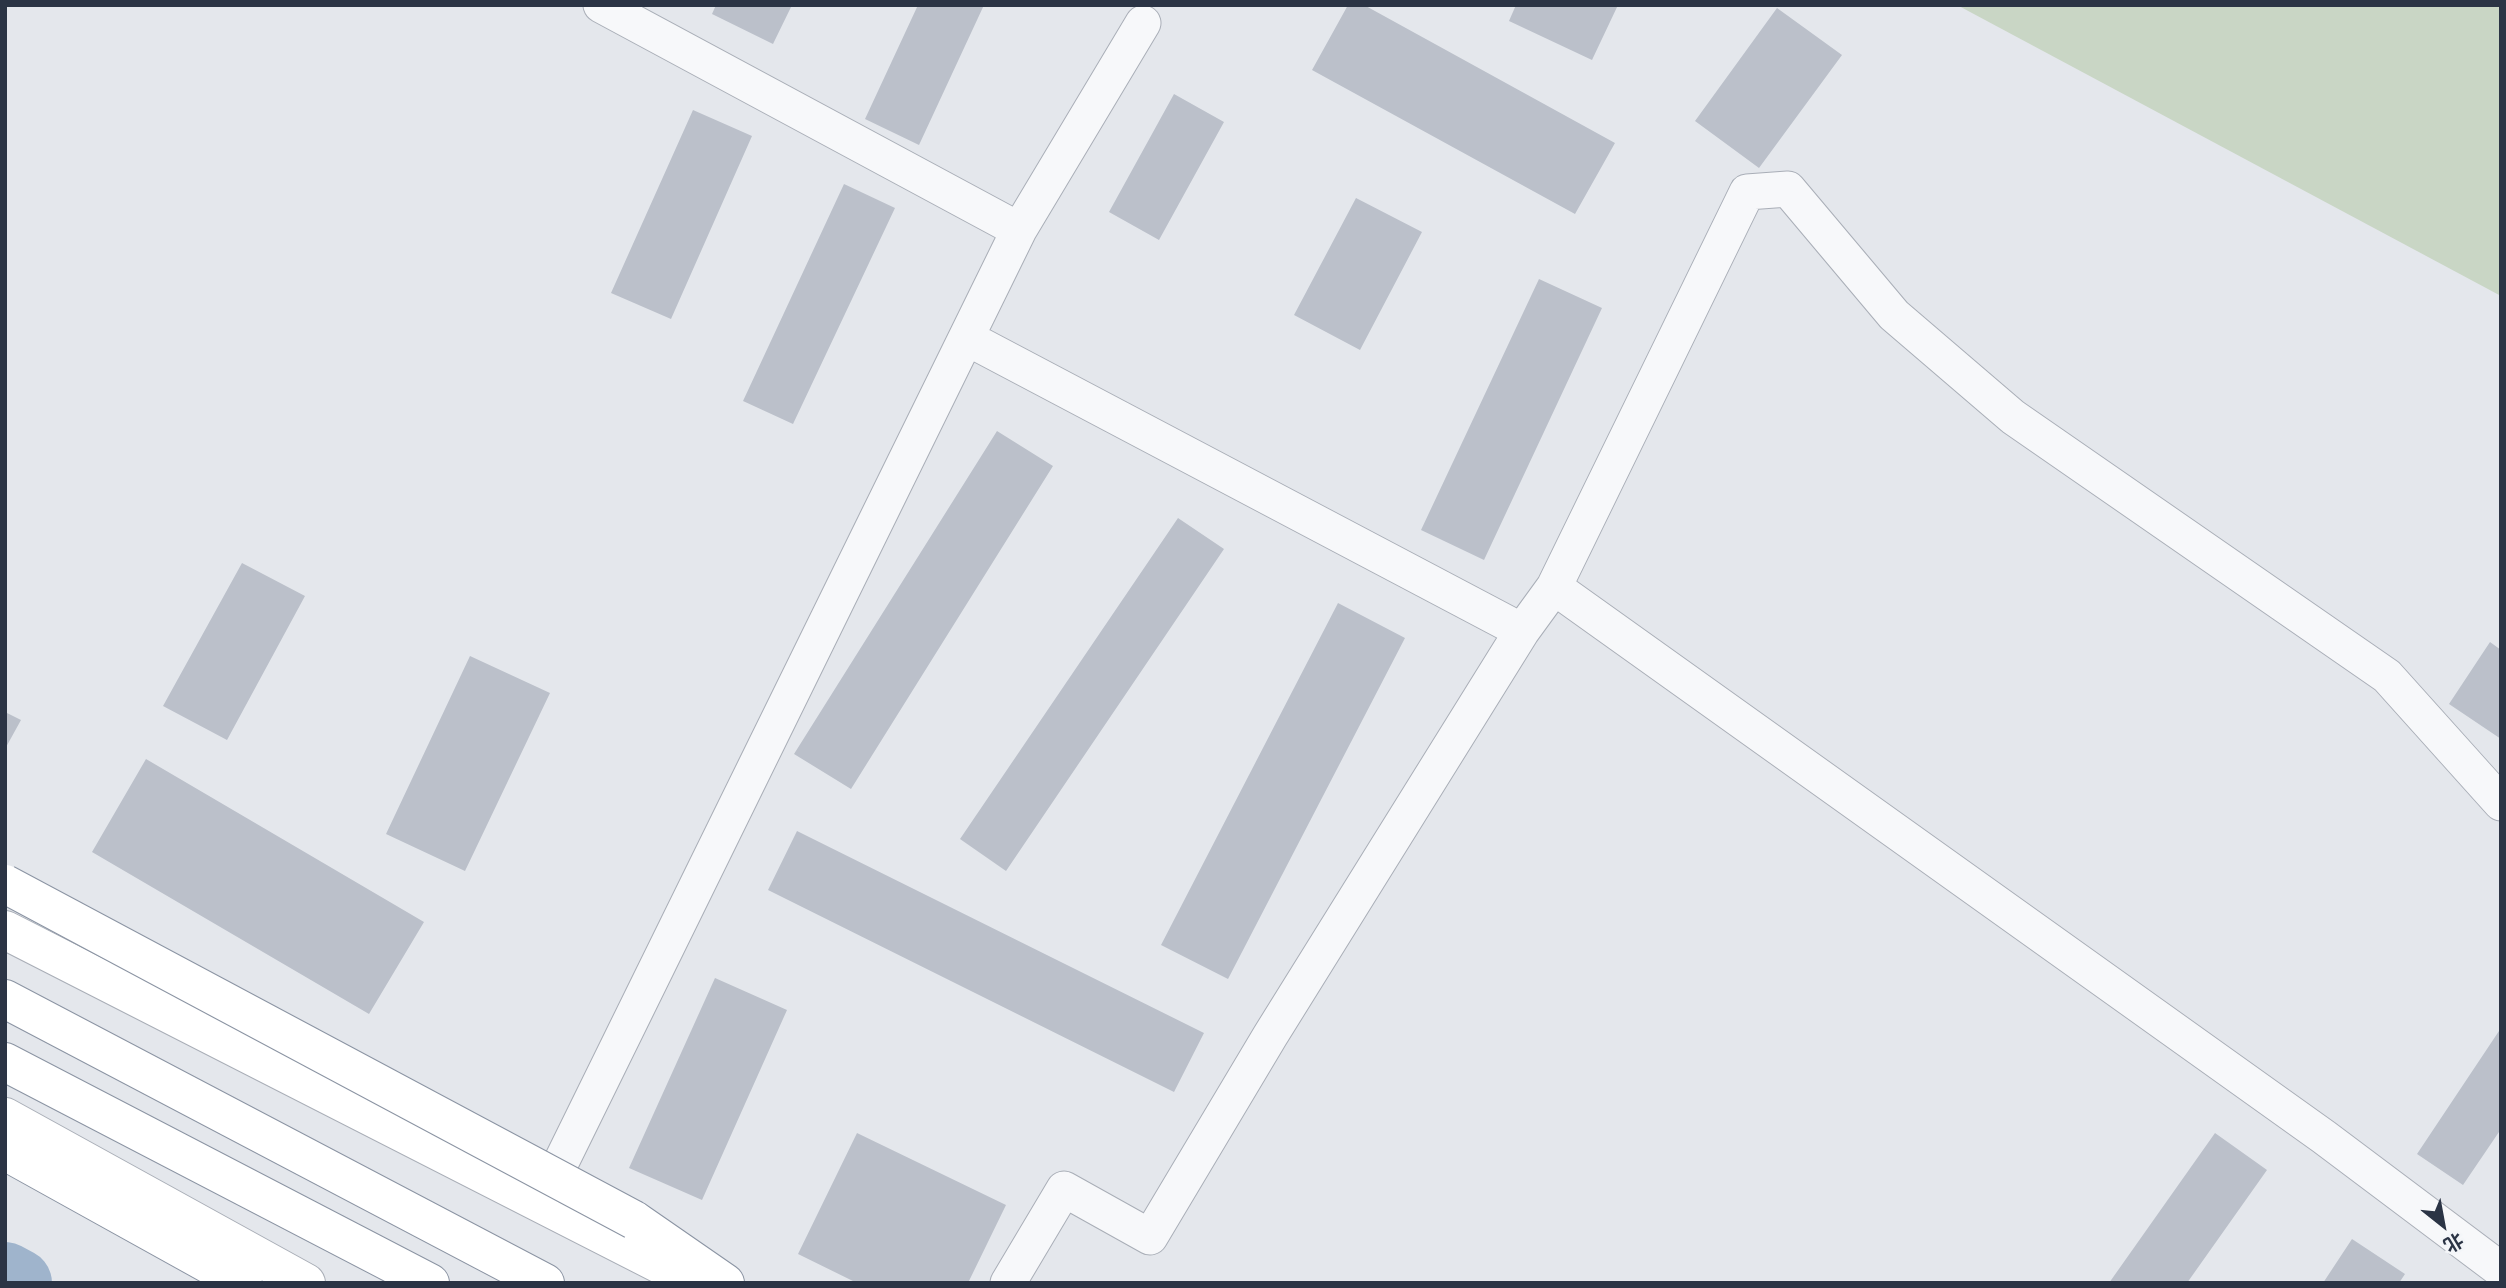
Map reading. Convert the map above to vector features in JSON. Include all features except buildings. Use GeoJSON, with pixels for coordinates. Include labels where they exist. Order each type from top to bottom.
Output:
{"type":"FeatureCollection","features":[{"type":"Feature","properties":{"kind":"main road"},"geometry":{"type":"LineString","coordinates":[[5,884],[634,1220],[724,1283]]}},
{"type":"Feature","properties":{"kind":"main road"},"geometry":{"type":"LineString","coordinates":[[5,930],[697,1283]]}},
{"type":"Feature","properties":{"kind":"main road"},"geometry":{"type":"LineString","coordinates":[[5,999],[545,1283]]}},
{"type":"Feature","properties":{"kind":"main road"},"geometry":{"type":"LineString","coordinates":[[5,1062],[430,1283]]}},
{"type":"Feature","properties":{"kind":"main road"},"geometry":{"type":"LineString","coordinates":[[5,1117],[306,1283]]}},
{"type":"Feature","properties":{"kind":"main road"},"geometry":{"type":"LineString","coordinates":[[5,1151],[243,1283]]}},
{"type":"Feature","properties":{"kind":"street"},"geometry":{"type":"LineString","coordinates":[[601,5],[1019,230]]}},
{"type":"Feature","properties":{"kind":"street"},"geometry":{"type":"LineString","coordinates":[[541,1203],[1019,230],[1143,23]]}},
{"type":"Feature","properties":{"kind":"street"},"geometry":{"type":"LineString","coordinates":[[1008,1283],[1064,1189],[1150,1237],[1270,1035],[1522,631],[1554,587],[1747,192],[1788,189],[1894,315],[2013,417],[2387,676],[2501,803]]}},
{"type":"Feature","properties":{"kind":"street"},"geometry":{"type":"LineString","coordinates":[[967,338],[1522,631]]}},
{"type":"Feature","properties":{"kind":"street"},"geometry":{"type":"LineString","coordinates":[[1554,587],[2324,1137],[2501,1270]]}},
{"type":"Feature","properties":{"kind":"green space"},"geometry":{"type":"Polygon","coordinates":[[[1957,5],[2501,5],[2501,296],[1957,5]]]}},
{"type":"Feature","properties":{"kind":"waterway"},"geometry":{"type":"LineString","coordinates":[[5,1276],[18,1283]]}}]}
